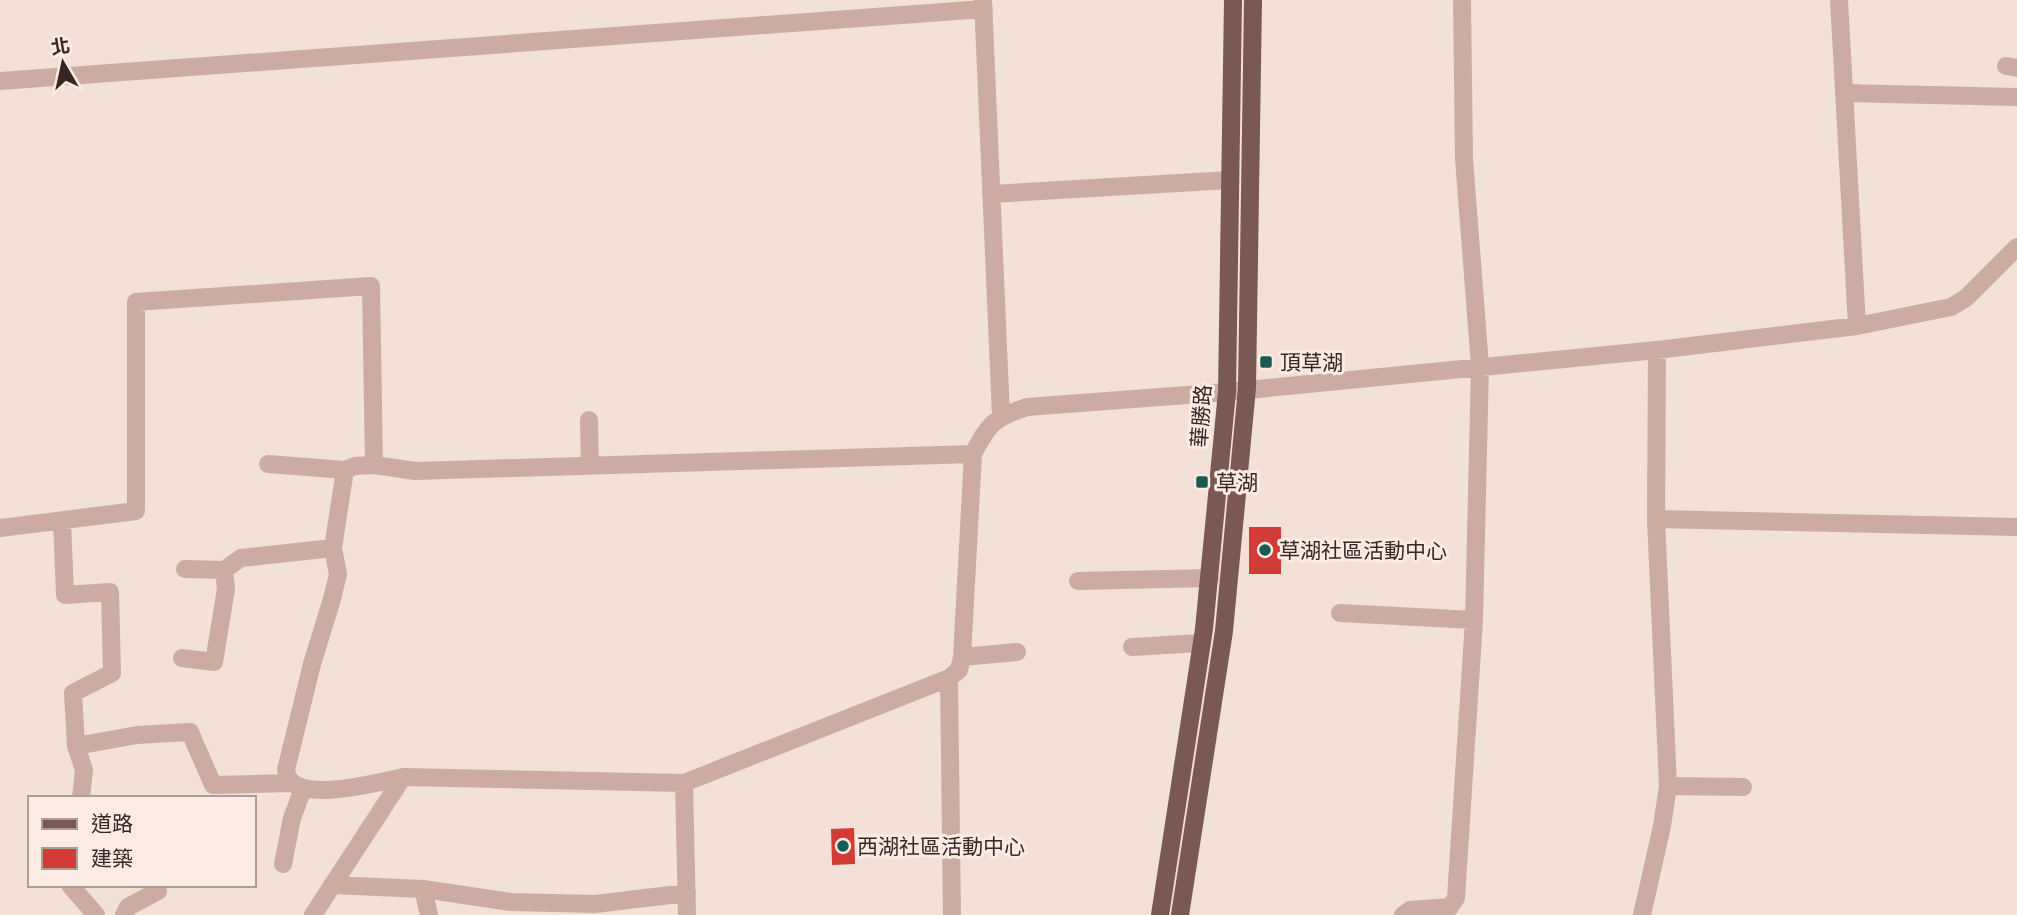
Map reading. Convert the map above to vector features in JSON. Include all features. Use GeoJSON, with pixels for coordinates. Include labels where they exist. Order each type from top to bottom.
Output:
{"type":"FeatureCollection","features":[{"type":"Feature","properties":{"kind":"main road","name":"華勝路"},"geometry":{"type":"LineString","coordinates":[[1160,915],[1202,643],[1227,392],[1233,0]]}},
{"type":"Feature","properties":{"kind":"main road","name":"華勝路"},"geometry":{"type":"LineString","coordinates":[[1180,915],[1224,631],[1247,388],[1253,0]]}},
{"type":"Feature","properties":{"kind":"street"},"geometry":{"type":"LineString","coordinates":[[1403,915],[1410,910],[1450,907],[1456,898],[1474,620],[1480,366],[1464,159],[1462,0]]}},
{"type":"Feature","properties":{"kind":"street"},"geometry":{"type":"LineString","coordinates":[[1839,0],[1857,326]]}},
{"type":"Feature","properties":{"kind":"street"},"geometry":{"type":"LineString","coordinates":[[0,81],[984,4],[1001,416]]}},
{"type":"Feature","properties":{"kind":"street"},"geometry":{"type":"LineString","coordinates":[[1844,93],[2017,97]]}},
{"type":"Feature","properties":{"kind":"street"},"geometry":{"type":"LineString","coordinates":[[991,194],[1230,180]]}},
{"type":"Feature","properties":{"kind":"street"},"geometry":{"type":"LineString","coordinates":[[76,746],[137,735],[190,732],[213,785],[347,789],[403,777],[684,783],[949,678],[959,670],[962,657],[973,454],[983,434],[1001,416],[1027,407],[1227,392],[1857,326],[1951,307],[1966,298],[2017,247]]}},
{"type":"Feature","properties":{"kind":"street"},"geometry":{"type":"LineString","coordinates":[[0,528],[136,511],[136,302],[371,286],[374,465]]}},
{"type":"Feature","properties":{"kind":"street"},"geometry":{"type":"LineString","coordinates":[[1642,915],[1668,786],[1656,519],[1657,349]]}},
{"type":"Feature","properties":{"kind":"street"},"geometry":{"type":"LineString","coordinates":[[589,420],[590,466]]}},
{"type":"Feature","properties":{"kind":"street"},"geometry":{"type":"LineString","coordinates":[[268,464],[345,470],[355,466],[374,465],[415,471],[973,454]]}},
{"type":"Feature","properties":{"kind":"street"},"geometry":{"type":"LineString","coordinates":[[296,786],[286,777],[286,770],[338,574],[332,548],[345,470]]}},
{"type":"Feature","properties":{"kind":"street"},"geometry":{"type":"LineString","coordinates":[[1656,519],[2017,527]]}},
{"type":"Feature","properties":{"kind":"street"},"geometry":{"type":"LineString","coordinates":[[62,521],[65,595],[110,592],[112,673],[73,693],[76,746],[83,770],[81,796]]}},
{"type":"Feature","properties":{"kind":"street"},"geometry":{"type":"LineString","coordinates":[[185,569],[224,570],[241,558],[332,548]]}},
{"type":"Feature","properties":{"kind":"street"},"geometry":{"type":"LineString","coordinates":[[182,658],[214,662],[226,589],[224,570]]}},
{"type":"Feature","properties":{"kind":"street"},"geometry":{"type":"LineString","coordinates":[[1078,581],[1210,578]]}},
{"type":"Feature","properties":{"kind":"street"},"geometry":{"type":"LineString","coordinates":[[1340,613],[1474,620]]}},
{"type":"Feature","properties":{"kind":"street"},"geometry":{"type":"LineString","coordinates":[[1132,647],[1202,643]]}},
{"type":"Feature","properties":{"kind":"street"},"geometry":{"type":"LineString","coordinates":[[962,657],[1017,652]]}},
{"type":"Feature","properties":{"kind":"street"},"geometry":{"type":"LineString","coordinates":[[949,678],[951,915]]}},
{"type":"Feature","properties":{"kind":"street"},"geometry":{"type":"LineString","coordinates":[[316,914],[403,777]]}},
{"type":"Feature","properties":{"kind":"street"},"geometry":{"type":"LineString","coordinates":[[684,783],[687,915]]}},
{"type":"Feature","properties":{"kind":"street"},"geometry":{"type":"LineString","coordinates":[[283,864],[296,786]]}},
{"type":"Feature","properties":{"kind":"street"},"geometry":{"type":"LineString","coordinates":[[1668,786],[1743,787]]}},
{"type":"Feature","properties":{"kind":"street"},"geometry":{"type":"LineString","coordinates":[[332,886],[423,889],[511,902],[594,904],[687,893]]}},
{"type":"Feature","properties":{"kind":"street"},"geometry":{"type":"LineString","coordinates":[[73,887],[96,915]]}},
{"type":"Feature","properties":{"kind":"street"},"geometry":{"type":"LineString","coordinates":[[124,915],[128,907],[158,891],[157,887]]}},
{"type":"Feature","properties":{"kind":"street"},"geometry":{"type":"LineString","coordinates":[[423,889],[429,915]]}},
{"type":"Feature","properties":{"kind":"building","name":"草湖社區活動中心"},"geometry":{"type":"Polygon","coordinates":[[[1249,527],[1281,527],[1281,574],[1249,574],[1249,527]]]}},
{"type":"Feature","properties":{"kind":"building","name":"西湖社區活動中心"},"geometry":{"type":"Polygon","coordinates":[[[854,828],[855,864],[832,865],[831,829],[854,828]]]}},
{"type":"Feature","properties":{"kind":"place","name":"頂草湖"},"geometry":{"type":"Point","coordinates":[1266,362]}},
{"type":"Feature","properties":{"kind":"place","name":"草湖"},"geometry":{"type":"Point","coordinates":[1202,482]}},
{"type":"Feature","properties":{"kind":"place","name":"草湖社區活動中心"},"geometry":{"type":"Point","coordinates":[1265,550]}},
{"type":"Feature","properties":{"kind":"place","name":"西湖社區活動中心"},"geometry":{"type":"Point","coordinates":[843,846]}}]}
